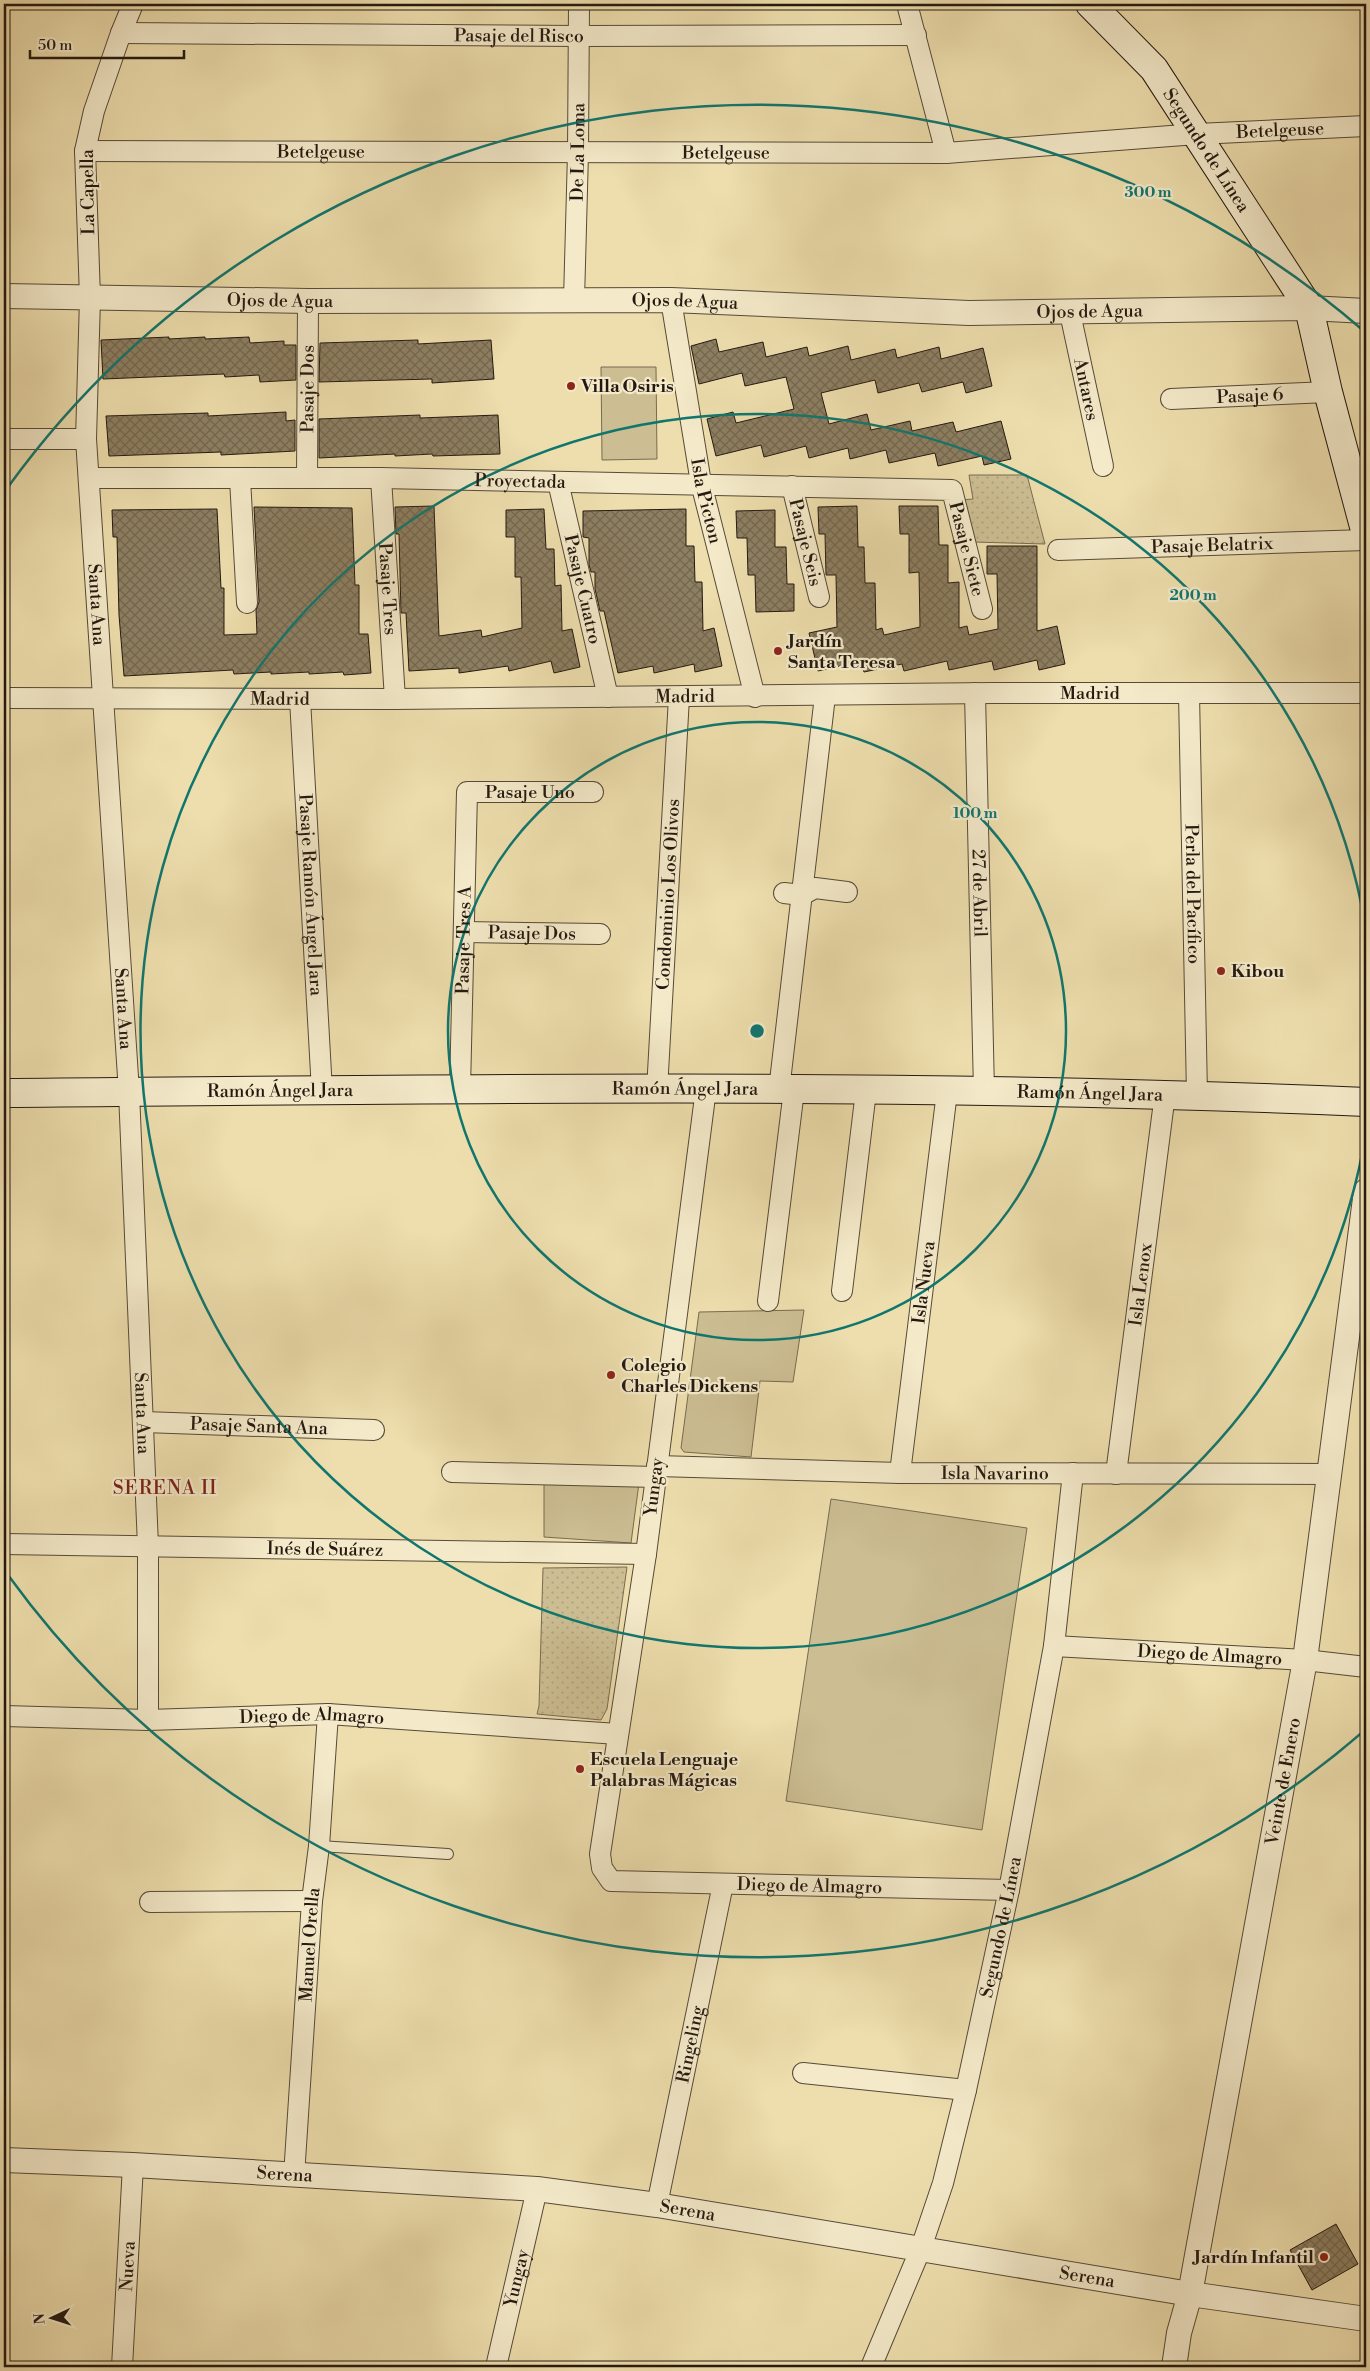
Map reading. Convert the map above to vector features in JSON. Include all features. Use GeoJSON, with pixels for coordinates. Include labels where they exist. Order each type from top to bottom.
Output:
{"type":"FeatureCollection","features":[{"type":"Feature","properties":{"kind":"main road","name":"Segundo de Línea"},"geometry":{"type":"LineString","coordinates":[[1090,4],[1154,69],[1253,225],[1309,308]]}},
{"type":"Feature","properties":{"kind":"main road"},"geometry":{"type":"LineString","coordinates":[[1309,308],[1328,392],[1360,480],[1366,534]]}},
{"type":"Feature","properties":{"kind":"main road","name":"Ramón Ángel Jara"},"geometry":{"type":"LineString","coordinates":[[4,1093],[706,1089],[1165,1094],[1366,1102]]}},
{"type":"Feature","properties":{"kind":"street","name":"La Capella"},"geometry":{"type":"LineString","coordinates":[[90,298],[85,151],[94,111],[120,33],[133,4]]}},
{"type":"Feature","properties":{"kind":"street","name":"De La Loma"},"geometry":{"type":"LineString","coordinates":[[574,300],[578,153],[579,4]]}},
{"type":"Feature","properties":{"kind":"street"},"geometry":{"type":"LineString","coordinates":[[908,4],[946,153]]}},
{"type":"Feature","properties":{"kind":"street","name":"Pasaje del Risco"},"geometry":{"type":"LineString","coordinates":[[120,33],[578,36],[916,35]]}},
{"type":"Feature","properties":{"kind":"street","name":"Betelgeuse"},"geometry":{"type":"LineString","coordinates":[[85,151],[946,153],[1197,134],[1366,126]]}},
{"type":"Feature","properties":{"kind":"street","name":"Ojos de Agua"},"geometry":{"type":"LineString","coordinates":[[4,296],[308,301],[671,300],[969,313],[1309,308],[1366,311]]}},
{"type":"Feature","properties":{"kind":"street","name":"Santa Ana"},"geometry":{"type":"LineString","coordinates":[[90,298],[86,439],[129,1092],[148,1546],[148,1720]]}},
{"type":"Feature","properties":{"kind":"street","name":"Isla Picton"},"geometry":{"type":"LineString","coordinates":[[671,300],[701,484],[756,697]]}},
{"type":"Feature","properties":{"kind":"street","name":"Pasaje Dos"},"geometry":{"type":"LineString","coordinates":[[308,301],[308,478]]}},
{"type":"Feature","properties":{"kind":"street","name":"Antares"},"geometry":{"type":"LineString","coordinates":[[1070,313],[1103,466]]}},
{"type":"Feature","properties":{"kind":"street","name":"Pasaje 6"},"geometry":{"type":"LineString","coordinates":[[1171,400],[1328,392]]}},
{"type":"Feature","properties":{"kind":"street"},"geometry":{"type":"LineString","coordinates":[[4,439],[86,439]]}},
{"type":"Feature","properties":{"kind":"street","name":"Proyectada"},"geometry":{"type":"LineString","coordinates":[[89,478],[381,478],[952,490]]}},
{"type":"Feature","properties":{"kind":"street","name":"Pasaje Tres"},"geometry":{"type":"LineString","coordinates":[[381,478],[395,699]]}},
{"type":"Feature","properties":{"kind":"street"},"geometry":{"type":"LineString","coordinates":[[240,479],[247,603]]}},
{"type":"Feature","properties":{"kind":"street","name":"Pasaje Cuatro"},"geometry":{"type":"LineString","coordinates":[[558,482],[608,697]]}},
{"type":"Feature","properties":{"kind":"street","name":"Pasaje Seis"},"geometry":{"type":"LineString","coordinates":[[792,486],[819,597]]}},
{"type":"Feature","properties":{"kind":"street","name":"Pasaje Siete"},"geometry":{"type":"LineString","coordinates":[[952,490],[982,609]]}},
{"type":"Feature","properties":{"kind":"street","name":"Pasaje Belatrix"},"geometry":{"type":"LineString","coordinates":[[1058,550],[1366,540]]}},
{"type":"Feature","properties":{"kind":"street","name":"Madrid"},"geometry":{"type":"LineString","coordinates":[[4,698],[104,700],[395,699],[1366,693]]}},
{"type":"Feature","properties":{"kind":"street","name":"27 de Abril"},"geometry":{"type":"LineString","coordinates":[[974,694],[984,1092]]}},
{"type":"Feature","properties":{"kind":"street","name":"Perla del Pacífico"},"geometry":{"type":"LineString","coordinates":[[1189,694],[1196,1095]]}},
{"type":"Feature","properties":{"kind":"street"},"geometry":{"type":"LineString","coordinates":[[768,1301],[786,1090],[793,894],[825,696]]}},
{"type":"Feature","properties":{"kind":"street","name":"Condominio Los Olivos"},"geometry":{"type":"LineString","coordinates":[[657,1090],[679,697]]}},
{"type":"Feature","properties":{"kind":"street","name":"Pasaje Ramón Ángel Jara"},"geometry":{"type":"LineString","coordinates":[[300,699],[322,1091]]}},
{"type":"Feature","properties":{"kind":"street","name":"Pasaje Uno"},"geometry":{"type":"LineString","coordinates":[[467,792],[593,792]]}},
{"type":"Feature","properties":{"kind":"street","name":"Pasaje Tres A"},"geometry":{"type":"LineString","coordinates":[[460,1089],[467,792]]}},
{"type":"Feature","properties":{"kind":"street"},"geometry":{"type":"LineString","coordinates":[[793,894],[814,888],[847,892]]}},
{"type":"Feature","properties":{"kind":"street","name":"Pasaje Dos"},"geometry":{"type":"LineString","coordinates":[[464,932],[600,934]]}},
{"type":"Feature","properties":{"kind":"street","name":"Yungay"},"geometry":{"type":"LineString","coordinates":[[611,1881],[605,1876],[600,1854],[646,1554],[706,1089]]}},
{"type":"Feature","properties":{"kind":"street"},"geometry":{"type":"LineString","coordinates":[[842,1291],[866,1091]]}},
{"type":"Feature","properties":{"kind":"street","name":"Isla Nueva"},"geometry":{"type":"LineString","coordinates":[[900,1473],[947,1092]]}},
{"type":"Feature","properties":{"kind":"street","name":"Isla Lenox"},"geometry":{"type":"LineString","coordinates":[[1116,1474],[1165,1094]]}},
{"type":"Feature","properties":{"kind":"street","name":"Veinte de Enero"},"geometry":{"type":"LineString","coordinates":[[1174,2367],[1179,2333],[1190,2294],[1305,1660],[1366,1191]]}},
{"type":"Feature","properties":{"kind":"street","name":"Pasaje Santa Ana"},"geometry":{"type":"LineString","coordinates":[[144,1422],[374,1430]]}},
{"type":"Feature","properties":{"kind":"street","name":"Isla Navarino"},"geometry":{"type":"LineString","coordinates":[[452,1472],[1330,1474]]}},
{"type":"Feature","properties":{"kind":"street","name":"Segundo de Línea"},"geometry":{"type":"LineString","coordinates":[[871,2367],[921,2248],[943,2183],[966,2090],[1009,1890],[1054,1646],[1073,1473]]}},
{"type":"Feature","properties":{"kind":"street","name":"Inés de Suárez"},"geometry":{"type":"LineString","coordinates":[[4,1544],[646,1554]]}},
{"type":"Feature","properties":{"kind":"street","name":"Diego de Almagro"},"geometry":{"type":"LineString","coordinates":[[1054,1646],[1305,1660],[1366,1667]]}},
{"type":"Feature","properties":{"kind":"street","name":"Diego de Almagro"},"geometry":{"type":"LineString","coordinates":[[4,1716],[148,1720],[328,1714],[618,1734]]}},
{"type":"Feature","properties":{"kind":"street","name":"Manuel Orella"},"geometry":{"type":"LineString","coordinates":[[294,2176],[312,1901],[319,1846],[328,1714]]}},
{"type":"Feature","properties":{"kind":"street","name":"Diego de Almagro"},"geometry":{"type":"LineString","coordinates":[[611,1881],[1009,1890]]}},
{"type":"Feature","properties":{"kind":"street","name":"Ringeling"},"geometry":{"type":"LineString","coordinates":[[657,2205],[723,1884]]}},
{"type":"Feature","properties":{"kind":"street"},"geometry":{"type":"LineString","coordinates":[[150,1902],[312,1901]]}},
{"type":"Feature","properties":{"kind":"street"},"geometry":{"type":"LineString","coordinates":[[803,2073],[966,2090]]}},
{"type":"Feature","properties":{"kind":"street","name":"Serena"},"geometry":{"type":"LineString","coordinates":[[4,2160],[133,2165],[537,2189],[657,2205],[1190,2294],[1366,2320]]}},
{"type":"Feature","properties":{"kind":"street","name":"Nueva"},"geometry":{"type":"LineString","coordinates":[[122,2367],[133,2165]]}},
{"type":"Feature","properties":{"kind":"street","name":"Yungay"},"geometry":{"type":"LineString","coordinates":[[496,2367],[537,2189]]}},
{"type":"Feature","properties":{"kind":"lane"},"geometry":{"type":"LineString","coordinates":[[319,1846],[448,1854]]}},
{"type":"Feature","properties":{"kind":"shaded area"},"geometry":{"type":"Polygon","coordinates":[[[601,367],[656,367],[657,459],[602,460],[601,367]]]}},
{"type":"Feature","properties":{"kind":"shaded area"},"geometry":{"type":"Polygon","coordinates":[[[969,475],[1027,475],[1045,544],[973,542],[961,500],[973,499],[969,475]]]}},
{"type":"Feature","properties":{"kind":"shaded area"},"geometry":{"type":"Polygon","coordinates":[[[804,1310],[793,1382],[760,1381],[751,1457],[684,1452],[681,1448],[699,1312],[804,1310]]]}},
{"type":"Feature","properties":{"kind":"shaded area"},"geometry":{"type":"Polygon","coordinates":[[[639,1483],[631,1543],[544,1537],[544,1484],[639,1483]]]}},
{"type":"Feature","properties":{"kind":"shaded area"},"geometry":{"type":"Polygon","coordinates":[[[831,1499],[1027,1528],[982,1830],[786,1801],[831,1499]]]}},
{"type":"Feature","properties":{"kind":"shaded area"},"geometry":{"type":"Polygon","coordinates":[[[627,1567],[607,1709],[601,1720],[537,1714],[539,1706],[543,1568],[627,1567]]]}},
{"type":"Feature","properties":{"kind":"building"},"geometry":{"type":"Polygon","coordinates":[[[169,337],[169,339],[205,337],[205,339],[249,337],[250,343],[284,341],[284,345],[296,345],[296,380],[260,382],[259,375],[225,377],[224,374],[103,379],[101,340],[169,337]]]}},
{"type":"Feature","properties":{"kind":"building"},"geometry":{"type":"Polygon","coordinates":[[[716,339],[719,352],[763,342],[766,357],[807,347],[809,356],[848,346],[851,360],[895,349],[897,358],[939,347],[941,359],[983,348],[992,386],[966,393],[963,382],[922,392],[919,383],[878,393],[875,380],[821,393],[829,424],[867,414],[871,430],[910,421],[912,431],[953,422],[956,432],[1001,421],[1011,459],[984,465],[982,456],[938,466],[935,453],[889,463],[886,450],[850,459],[848,448],[809,458],[806,446],[764,457],[761,445],[716,456],[707,419],[733,412],[736,423],[794,409],[786,377],[745,386],[742,373],[699,384],[691,346],[716,339]]]}},
{"type":"Feature","properties":{"kind":"building"},"geometry":{"type":"Polygon","coordinates":[[[418,340],[418,344],[491,340],[494,379],[432,383],[432,379],[319,382],[320,343],[418,340]]]}},
{"type":"Feature","properties":{"kind":"building"},"geometry":{"type":"Polygon","coordinates":[[[286,412],[286,421],[295,420],[295,451],[221,455],[221,452],[109,456],[106,416],[208,413],[208,416],[286,412]]]}},
{"type":"Feature","properties":{"kind":"building"},"geometry":{"type":"Polygon","coordinates":[[[420,415],[420,418],[498,415],[500,454],[395,456],[395,454],[319,458],[319,419],[420,415]]]}},
{"type":"Feature","properties":{"kind":"building"},"geometry":{"type":"Polygon","coordinates":[[[434,506],[439,636],[481,630],[482,637],[522,628],[521,577],[515,577],[515,537],[506,537],[506,510],[544,509],[546,549],[554,549],[555,586],[561,585],[562,631],[572,629],[580,667],[554,673],[551,661],[509,671],[508,666],[459,673],[459,668],[409,671],[406,613],[401,613],[399,534],[396,534],[395,507],[434,506]]]}},
{"type":"Feature","properties":{"kind":"building"},"geometry":{"type":"Polygon","coordinates":[[[857,506],[858,547],[864,547],[865,583],[875,583],[876,630],[882,628],[884,635],[920,627],[919,572],[909,573],[909,534],[900,534],[899,506],[938,506],[939,545],[948,545],[948,583],[959,582],[959,628],[967,626],[969,635],[998,629],[997,574],[987,574],[987,546],[1037,546],[1037,631],[1057,626],[1065,664],[1039,670],[1037,660],[994,670],[992,661],[949,670],[947,661],[904,671],[902,664],[864,672],[861,661],[818,671],[809,633],[837,627],[836,575],[826,575],[825,534],[819,534],[818,507],[857,506]]]}},
{"type":"Feature","properties":{"kind":"building"},"geometry":{"type":"Polygon","coordinates":[[[254,507],[352,508],[355,585],[359,585],[359,634],[368,634],[371,673],[344,675],[343,672],[234,674],[233,670],[124,676],[119,615],[117,537],[113,537],[112,510],[217,509],[221,588],[224,588],[224,635],[257,634],[256,610],[259,602],[254,507]]]}},
{"type":"Feature","properties":{"kind":"building"},"geometry":{"type":"Polygon","coordinates":[[[686,509],[686,546],[694,546],[695,582],[702,582],[703,631],[714,628],[722,666],[695,672],[694,664],[654,673],[653,666],[618,673],[604,611],[600,611],[595,589],[595,572],[591,572],[589,565],[589,538],[583,537],[583,511],[686,509]]]}},
{"type":"Feature","properties":{"kind":"building"},"geometry":{"type":"Polygon","coordinates":[[[775,510],[775,547],[786,547],[787,584],[794,584],[794,611],[756,612],[755,575],[748,575],[747,538],[737,538],[736,511],[775,510]]]}},
{"type":"Feature","properties":{"kind":"building","name":"Jardín Infantil"},"geometry":{"type":"Polygon","coordinates":[[[1336,2224],[1358,2264],[1312,2290],[1290,2250],[1336,2224]]]}},
{"type":"Feature","properties":{"kind":"place","name":"Villa Osiris"},"geometry":{"type":"Point","coordinates":[571,386]}},
{"type":"Feature","properties":{"kind":"place","name":"Jardín Santa Teresa"},"geometry":{"type":"Point","coordinates":[778,651]}},
{"type":"Feature","properties":{"kind":"place","name":"Kibou"},"geometry":{"type":"Point","coordinates":[1221,971]}},
{"type":"Feature","properties":{"kind":"place","name":"Colegio Charles Dickens"},"geometry":{"type":"Point","coordinates":[611,1375]}},
{"type":"Feature","properties":{"kind":"place","name":"Escuela Lenguaje Palabras Mágicas"},"geometry":{"type":"Point","coordinates":[580,1769]}},
{"type":"Feature","properties":{"kind":"place","name":"Jardín Infantil"},"geometry":{"type":"Point","coordinates":[1324,2257]}},
{"type":"Feature","properties":{"kind":"district","name":"SERENA II"},"geometry":{"type":"Point","coordinates":[165,1488]}}]}
